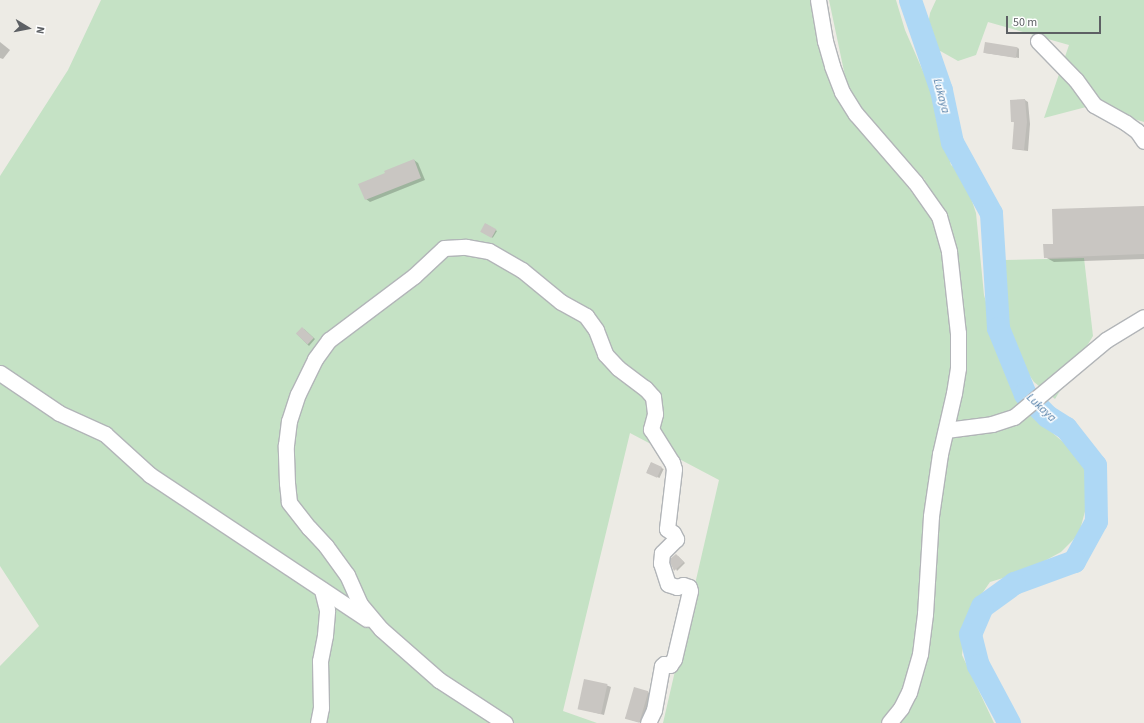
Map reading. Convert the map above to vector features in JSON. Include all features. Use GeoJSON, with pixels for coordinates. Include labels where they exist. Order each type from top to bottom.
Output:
{"type":"FeatureCollection","features":[{"type":"Feature","properties":{"kind":"street"},"geometry":{"type":"LineString","coordinates":[[818,0],[825,41],[832,66],[842,92],[856,114],[915,182],[939,216],[949,252],[958,333],[956,381],[952,409],[940,454],[931,516],[926,607],[920,654],[909,692],[901,708],[889,723]]}},
{"type":"Feature","properties":{"kind":"street"},"geometry":{"type":"LineString","coordinates":[[1038,41],[1076,80],[1094,105],[1126,123],[1137,131],[1144,141]]}},
{"type":"Feature","properties":{"kind":"street"},"geometry":{"type":"LineString","coordinates":[[381,629],[360,604],[347,575],[326,546],[309,528],[289,502],[286,445],[289,421],[298,394],[315,359],[329,340],[414,276],[444,248],[466,247],[489,251],[522,270],[561,302],[586,316],[596,330],[605,354],[618,368],[645,388],[653,397],[655,414],[651,428],[672,462],[674,469],[667,529],[673,533],[676,539],[662,553],[661,563],[668,584],[677,587],[683,585],[689,587],[690,591],[674,659],[670,665],[664,664],[662,666],[654,710],[648,723]]}},
{"type":"Feature","properties":{"kind":"street"},"geometry":{"type":"LineString","coordinates":[[946,430],[992,424],[1014,417],[1041,396],[1106,340],[1144,317]]}},
{"type":"Feature","properties":{"kind":"street"},"geometry":{"type":"LineString","coordinates":[[0,373],[59,413],[105,434],[150,475],[381,629],[439,680],[505,723]]}},
{"type":"Feature","properties":{"kind":"street"},"geometry":{"type":"LineString","coordinates":[[318,723],[321,708],[320,661],[325,635],[327,610],[322,590]]}},
{"type":"Feature","properties":{"kind":"green space"},"geometry":{"type":"Polygon","coordinates":[[[101,0],[816,0],[833,90],[913,194],[925,180],[849,95],[829,0],[896,0],[905,30],[929,85],[951,165],[963,174],[976,213],[984,295],[1007,374],[1018,399],[1041,423],[1084,460],[1088,500],[1079,534],[1061,552],[1026,571],[990,582],[966,617],[962,655],[994,723],[663,723],[719,480],[630,433],[563,711],[597,723],[0,723],[0,666],[39,626],[0,566],[0,176],[68,70],[101,0]]]}},
{"type":"Feature","properties":{"kind":"green space"},"geometry":{"type":"Polygon","coordinates":[[[936,0],[1144,0],[1144,122],[1090,106],[1044,118],[1069,45],[988,22],[976,55],[958,61],[935,48],[927,31],[930,13],[936,0]]]}},
{"type":"Feature","properties":{"kind":"green space"},"geometry":{"type":"Polygon","coordinates":[[[1084,258],[1093,336],[1055,399],[1034,382],[1017,357],[1005,324],[1004,260],[1084,258]]]}},
{"type":"Feature","properties":{"kind":"building"},"geometry":{"type":"Polygon","coordinates":[[[985,42],[1018,47],[1016,58],[983,53],[985,42]]]}},
{"type":"Feature","properties":{"kind":"building"},"geometry":{"type":"Polygon","coordinates":[[[1025,99],[1027,122],[1024,150],[1012,149],[1014,122],[1011,122],[1010,100],[1025,99]]]}},
{"type":"Feature","properties":{"kind":"building"},"geometry":{"type":"Polygon","coordinates":[[[414,159],[421,178],[365,200],[358,184],[385,173],[384,171],[414,159]]]}},
{"type":"Feature","properties":{"kind":"building"},"geometry":{"type":"Polygon","coordinates":[[[1144,206],[1144,254],[1044,258],[1043,244],[1053,244],[1052,209],[1144,206]]]}},
{"type":"Feature","properties":{"kind":"building"},"geometry":{"type":"Polygon","coordinates":[[[485,223],[496,229],[492,238],[480,232],[485,223]]]}},
{"type":"Feature","properties":{"kind":"building"},"geometry":{"type":"Polygon","coordinates":[[[302,327],[314,338],[308,344],[296,334],[302,327]]]}},
{"type":"Feature","properties":{"kind":"building"},"geometry":{"type":"Polygon","coordinates":[[[651,462],[662,467],[657,478],[646,473],[651,462]]]}},
{"type":"Feature","properties":{"kind":"building"},"geometry":{"type":"Polygon","coordinates":[[[676,554],[684,562],[674,571],[670,559],[676,554]]]}},
{"type":"Feature","properties":{"kind":"building"},"geometry":{"type":"Polygon","coordinates":[[[584,679],[607,684],[601,714],[578,709],[584,679]]]}},
{"type":"Feature","properties":{"kind":"building"},"geometry":{"type":"Polygon","coordinates":[[[634,687],[648,691],[639,723],[625,719],[634,687]]]}},
{"type":"Feature","properties":{"kind":"waterway","name":"Lukaya"},"geometry":{"type":"LineString","coordinates":[[910,0],[941,90],[952,142],[991,213],[998,328],[1025,394],[1047,416],[1066,428],[1095,465],[1096,521],[1074,561],[1014,583],[982,606],[970,634],[978,665],[1009,723]]}}]}
